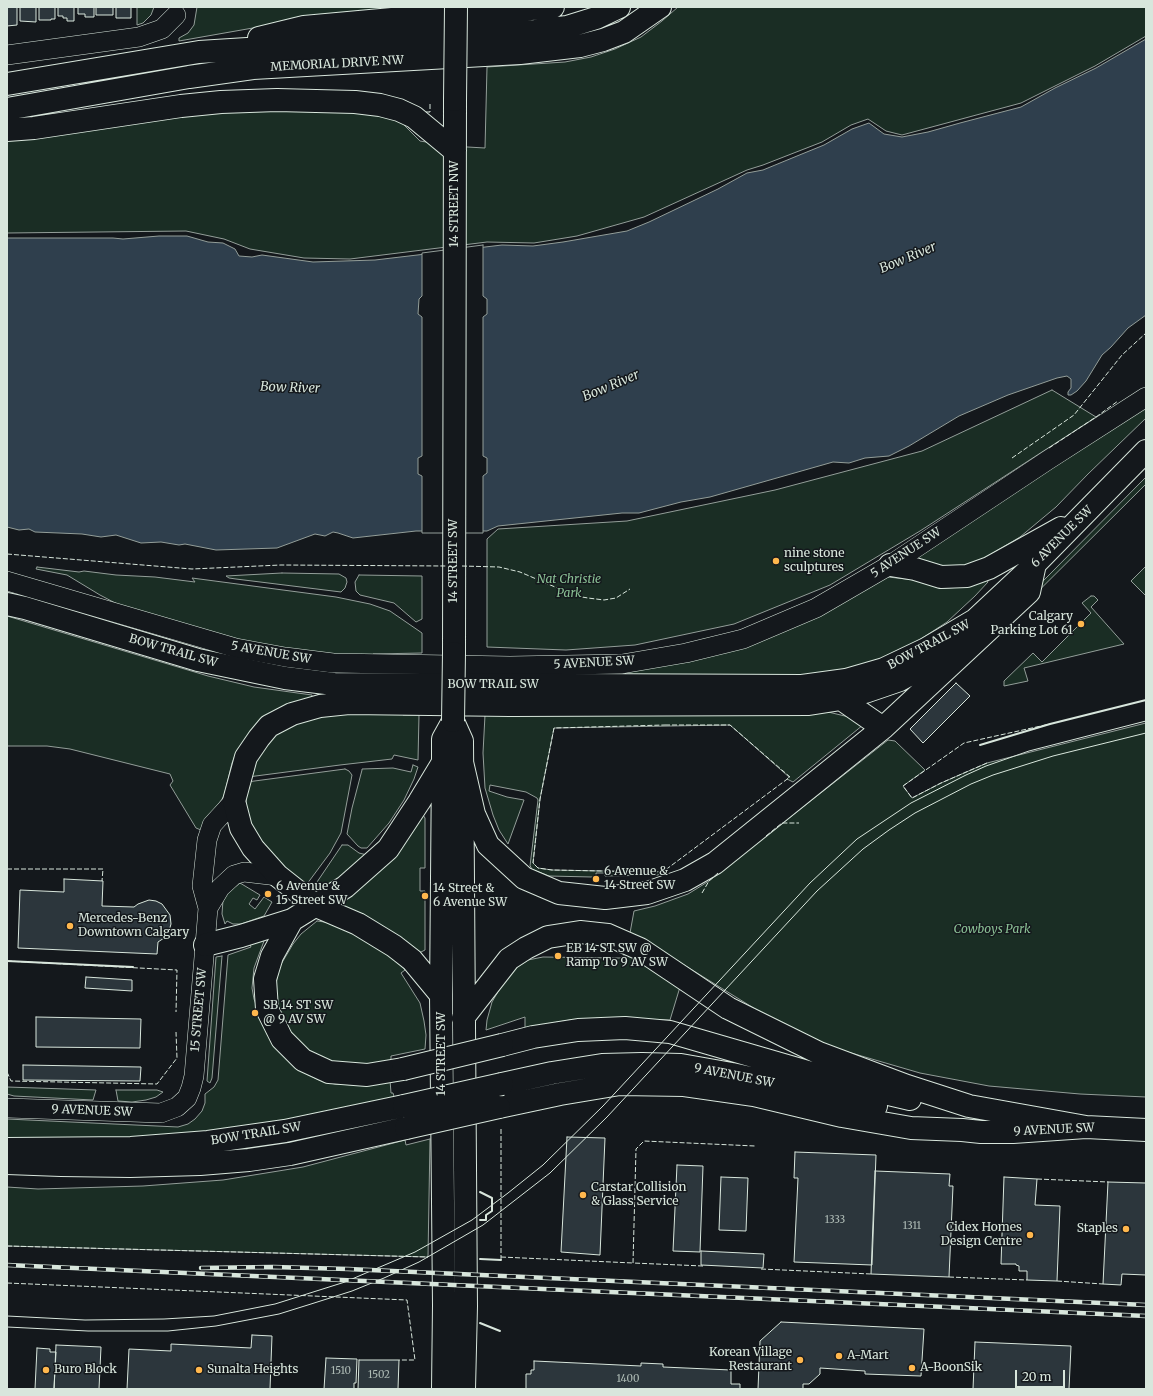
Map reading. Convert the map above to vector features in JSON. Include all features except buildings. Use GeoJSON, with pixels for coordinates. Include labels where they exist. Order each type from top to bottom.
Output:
{"type":"FeatureCollection","features":[{"type":"Feature","properties":{"kind":"main road","name":"14 STREET NW"},"geometry":{"type":"LineString","coordinates":[[455,401],[456,7]]}},
{"type":"Feature","properties":{"kind":"main road"},"geometry":{"type":"LineString","coordinates":[[199,52],[304,27],[425,16],[487,13],[553,7]]}},
{"type":"Feature","properties":{"kind":"main road","name":"MEMORIAL DRIVE NW"},"geometry":{"type":"LineString","coordinates":[[7,84],[199,52],[567,27],[596,18],[619,7]]}},
{"type":"Feature","properties":{"kind":"main road","name":"MEMORIAL DRIVE NW"},"geometry":{"type":"LineString","coordinates":[[7,109],[189,76],[253,68],[520,53],[580,46],[603,40],[624,32],[660,7]]}},
{"type":"Feature","properties":{"kind":"main road"},"geometry":{"type":"LineString","coordinates":[[7,130],[34,128],[181,106],[221,102],[277,100],[355,102],[380,105],[399,110],[414,117],[456,151]]}},
{"type":"Feature","properties":{"kind":"main road","name":"14 STREET SW"},"geometry":{"type":"LineString","coordinates":[[455,401],[453,721],[443,739],[452,762],[463,1018],[466,1299],[464,1389]]}},
{"type":"Feature","properties":{"kind":"main road","name":"6 AVENUE SW"},"geometry":{"type":"LineString","coordinates":[[975,620],[1035,564],[1146,451]]}},
{"type":"Feature","properties":{"kind":"main road"},"geometry":{"type":"LineString","coordinates":[[890,565],[941,577],[968,576],[989,568],[1083,515]]}},
{"type":"Feature","properties":{"kind":"main road"},"geometry":{"type":"LineString","coordinates":[[205,945],[241,936],[292,920],[345,887],[388,849],[419,802],[452,762],[488,845],[524,878],[559,893],[605,898],[647,893],[685,880],[716,863],[883,728],[1029,592],[1035,564]]}},
{"type":"Feature","properties":{"kind":"main road","name":"BOW TRAIL SW"},"geometry":{"type":"LineString","coordinates":[[7,604],[198,660],[285,678],[334,684],[802,686],[846,680],[884,669],[926,649],[975,620]]}},
{"type":"Feature","properties":{"kind":"main road"},"geometry":{"type":"LineString","coordinates":[[441,995],[416,964],[394,946],[358,924],[316,906],[278,876],[253,848],[241,828],[234,801],[246,757],[269,726],[292,714],[320,706],[349,703],[510,705],[809,704],[841,699],[900,680],[927,665],[952,648],[968,634],[975,620]]}},
{"type":"Feature","properties":{"kind":"main road"},"geometry":{"type":"LineString","coordinates":[[841,699],[883,728]]}},
{"type":"Feature","properties":{"kind":"main road","name":"14 STREET SW"},"geometry":{"type":"LineString","coordinates":[[443,1389],[444,1297],[441,995],[452,762]]}},
{"type":"Feature","properties":{"kind":"main road"},"geometry":{"type":"LineString","coordinates":[[292,920],[272,956],[265,979],[267,1009],[282,1039],[303,1060],[329,1072],[367,1075],[404,1069],[533,1037],[578,1030],[625,1028],[670,1032],[863,1088],[930,1104],[969,1106],[1086,1127]]}},
{"type":"Feature","properties":{"kind":"main road"},"geometry":{"type":"LineString","coordinates":[[463,1018],[508,959],[526,948],[548,937],[580,932],[608,935],[640,949],[728,1008],[819,1053],[907,1086],[969,1106]]}},
{"type":"Feature","properties":{"kind":"main road","name":"9 AVENUE SW"},"geometry":{"type":"LineString","coordinates":[[502,1084],[552,1073],[602,1066],[642,1064],[681,1065],[732,1074],[925,1116],[962,1130]]}},
{"type":"Feature","properties":{"kind":"main road","name":"BOW TRAIL SW"},"geometry":{"type":"LineString","coordinates":[[7,1149],[131,1148],[208,1142],[285,1131],[502,1084]]}},
{"type":"Feature","properties":{"kind":"main road","name":"9 AVENUE SW"},"geometry":{"type":"LineString","coordinates":[[499,1107],[560,1094],[620,1084],[684,1085],[754,1095],[842,1116],[911,1128],[981,1132],[1013,1132],[1086,1127],[1146,1130]]}},
{"type":"Feature","properties":{"kind":"main road","name":"BOW TRAIL SW"},"geometry":{"type":"LineString","coordinates":[[7,1162],[61,1165],[130,1166],[242,1161],[290,1154],[499,1107]]}},
{"type":"Feature","properties":{"kind":"street"},"geometry":{"type":"LineString","coordinates":[[7,55],[139,37],[162,29],[176,15]]}},
{"type":"Feature","properties":{"kind":"street","name":"5 AVENUE SW"},"geometry":{"type":"LineString","coordinates":[[7,580],[236,648],[285,657],[333,663],[510,666],[615,664],[686,653],[743,639],[816,608],[890,565],[1146,397]]}},
{"type":"Feature","properties":{"kind":"street","name":"15 STREET SW"},"geometry":{"type":"LineString","coordinates":[[177,1107],[187,1098],[194,1076],[208,908],[202,886],[207,840],[212,825],[234,801]]}},
{"type":"Feature","properties":{"kind":"street","name":"15 STREET SW"},"geometry":{"type":"LineString","coordinates":[[208,908],[220,888],[234,875],[244,872],[278,876]]}},
{"type":"Feature","properties":{"kind":"street","name":"9 AVENUE SW"},"geometry":{"type":"LineString","coordinates":[[7,1108],[161,1113],[177,1107]]}},
{"type":"Feature","properties":{"kind":"green space"},"geometry":{"type":"Polygon","coordinates":[[[137,7],[154,7],[151,15],[143,23],[137,25],[137,7]]]}},
{"type":"Feature","properties":{"kind":"green space"},"geometry":{"type":"Polygon","coordinates":[[[197,7],[417,7],[321,16],[179,41],[179,38],[188,33],[194,25],[197,7]]]}},
{"type":"Feature","properties":{"kind":"green space"},"geometry":{"type":"Polygon","coordinates":[[[678,7],[1146,7],[1146,36],[1095,66],[1021,103],[902,135],[886,131],[868,119],[851,125],[822,142],[747,170],[644,217],[577,236],[534,243],[487,242],[350,259],[304,258],[250,249],[224,239],[186,231],[7,233],[7,139],[216,112],[336,110],[397,118],[420,141],[450,146],[485,148],[487,67],[565,62],[591,57],[615,49],[641,37],[678,7]]]}},
{"type":"Feature","properties":{"kind":"green space","name":"Nat Christie Park"},"geometry":{"type":"Polygon","coordinates":[[[1052,390],[1096,417],[920,531],[830,585],[734,624],[635,645],[566,650],[487,647],[487,539],[498,529],[627,521],[775,490],[922,451],[1052,390]]]}},
{"type":"Feature","properties":{"kind":"green space"},"geometry":{"type":"Polygon","coordinates":[[[1146,404],[1146,418],[1056,507],[1020,537],[983,559],[964,567],[944,569],[916,558],[1146,404]]]}},
{"type":"Feature","properties":{"kind":"green space"},"geometry":{"type":"Polygon","coordinates":[[[1146,477],[1146,484],[954,675],[952,673],[1146,477]]]}},
{"type":"Feature","properties":{"kind":"green space"},"geometry":{"type":"Polygon","coordinates":[[[1146,566],[1146,596],[1131,581],[1146,566]]]}},
{"type":"Feature","properties":{"kind":"green space"},"geometry":{"type":"Polygon","coordinates":[[[37,567],[195,582],[192,578],[336,597],[370,604],[390,611],[422,633],[422,653],[373,654],[372,658],[282,652],[119,605],[67,575],[36,569],[37,567]]]}},
{"type":"Feature","properties":{"kind":"green space"},"geometry":{"type":"Polygon","coordinates":[[[282,573],[339,574],[346,578],[347,582],[345,588],[341,592],[236,579],[226,576],[282,573]]]}},
{"type":"Feature","properties":{"kind":"green space"},"geometry":{"type":"Polygon","coordinates":[[[359,575],[422,576],[422,619],[416,622],[394,603],[360,595],[356,591],[355,582],[359,575]]]}},
{"type":"Feature","properties":{"kind":"green space"},"geometry":{"type":"Polygon","coordinates":[[[888,577],[915,580],[936,587],[945,588],[964,587],[987,580],[988,582],[947,622],[910,646],[891,656],[843,670],[802,676],[627,677],[625,672],[666,662],[888,577]]]}},
{"type":"Feature","properties":{"kind":"green space"},"geometry":{"type":"Polygon","coordinates":[[[1091,596],[1094,596],[1098,600],[1091,607],[1124,644],[1024,668],[1028,681],[1004,686],[1004,681],[1033,653],[1042,662],[1091,613],[1082,603],[1091,596]]]}},
{"type":"Feature","properties":{"kind":"green space"},"geometry":{"type":"Polygon","coordinates":[[[7,616],[208,676],[254,687],[312,695],[312,698],[236,753],[224,796],[201,830],[196,828],[170,785],[173,781],[170,774],[70,749],[47,746],[7,746],[7,616]]]}},
{"type":"Feature","properties":{"kind":"green space"},"geometry":{"type":"Polygon","coordinates":[[[403,711],[403,715],[419,715],[418,760],[394,755],[392,759],[248,777],[254,762],[273,736],[284,728],[316,716],[403,711]]]}},
{"type":"Feature","properties":{"kind":"green space"},"geometry":{"type":"Polygon","coordinates":[[[824,711],[849,717],[863,725],[793,782],[787,779],[789,777],[730,725],[554,728],[540,799],[533,863],[538,868],[552,870],[664,871],[658,875],[605,876],[605,873],[596,873],[596,876],[592,877],[549,876],[531,869],[530,866],[537,798],[526,792],[490,785],[489,791],[507,797],[524,800],[508,844],[499,830],[485,788],[483,753],[485,715],[824,711]]]}},
{"type":"Feature","properties":{"kind":"green space","name":"Cowboys Park"},"geometry":{"type":"Polygon","coordinates":[[[1146,723],[1146,1097],[1080,1094],[989,1086],[920,1073],[834,1048],[773,1020],[630,933],[634,911],[655,906],[688,894],[709,881],[888,740],[895,741],[925,770],[903,786],[912,798],[941,783],[987,763],[1146,723]]]}},
{"type":"Feature","properties":{"kind":"green space"},"geometry":{"type":"Polygon","coordinates":[[[413,765],[418,767],[404,800],[389,823],[367,848],[361,848],[347,834],[362,769],[393,768],[411,772],[413,765]]]}},
{"type":"Feature","properties":{"kind":"green space"},"geometry":{"type":"Polygon","coordinates":[[[345,769],[352,775],[341,833],[330,853],[307,884],[292,875],[252,831],[246,804],[247,782],[345,769]]]}},
{"type":"Feature","properties":{"kind":"green space"},"geometry":{"type":"Polygon","coordinates":[[[423,815],[425,818],[425,868],[420,868],[420,891],[425,891],[425,950],[417,954],[387,931],[342,905],[341,901],[423,815]]]}},
{"type":"Feature","properties":{"kind":"green space"},"geometry":{"type":"Polygon","coordinates":[[[342,845],[348,845],[359,853],[367,855],[322,893],[320,893],[314,889],[317,882],[342,845]]]}},
{"type":"Feature","properties":{"kind":"green space"},"geometry":{"type":"Polygon","coordinates":[[[240,883],[260,895],[257,900],[253,898],[249,904],[255,909],[264,897],[272,902],[264,916],[241,924],[233,924],[227,921],[225,924],[222,914],[223,900],[226,894],[240,883]]]}},
{"type":"Feature","properties":{"kind":"green space"},"geometry":{"type":"Polygon","coordinates":[[[317,921],[332,923],[385,951],[405,970],[401,973],[420,1003],[426,1035],[425,1049],[391,1056],[391,1062],[374,1065],[327,1062],[296,1043],[278,1013],[275,993],[277,978],[280,966],[293,944],[301,934],[317,921]]]}},
{"type":"Feature","properties":{"kind":"green space"},"geometry":{"type":"Polygon","coordinates":[[[260,938],[264,941],[254,968],[252,988],[254,999],[267,1034],[278,1051],[303,1072],[319,1080],[335,1084],[355,1085],[390,1080],[391,1093],[393,1093],[395,1100],[344,1113],[157,1139],[7,1139],[7,1119],[178,1127],[188,1124],[195,1119],[202,1111],[205,1103],[205,1094],[214,1087],[218,1080],[228,955],[251,947],[249,942],[260,938]]]}},
{"type":"Feature","properties":{"kind":"green space"},"geometry":{"type":"Polygon","coordinates":[[[625,955],[638,958],[680,987],[670,1020],[603,1018],[570,1020],[525,1028],[525,1017],[486,1030],[492,1002],[503,983],[516,968],[528,960],[543,957],[620,958],[625,955]]]}},
{"type":"Feature","properties":{"kind":"green space"},"geometry":{"type":"Polygon","coordinates":[[[222,956],[212,1078],[210,1083],[207,1081],[216,957],[222,956]]]}},
{"type":"Feature","properties":{"kind":"green space"},"geometry":{"type":"Polygon","coordinates":[[[7,1087],[96,1090],[93,1100],[14,1096],[7,1094],[7,1087]]]}},
{"type":"Feature","properties":{"kind":"green space"},"geometry":{"type":"Polygon","coordinates":[[[116,1090],[157,1090],[163,1092],[156,1097],[132,1102],[118,1101],[116,1090]]]}},
{"type":"Feature","properties":{"kind":"green space"},"geometry":{"type":"Polygon","coordinates":[[[430,1139],[428,1257],[7,1246],[7,1187],[38,1189],[143,1186],[223,1180],[303,1167],[405,1140],[406,1145],[430,1139]]]}},
{"type":"Feature","properties":{"kind":"water","name":"Bow River"},"geometry":{"type":"Polygon","coordinates":[[[1146,39],[1146,315],[1128,328],[1102,355],[1086,381],[1071,395],[1068,395],[1068,392],[1071,388],[1071,379],[1067,376],[1057,378],[1008,395],[959,416],[909,446],[889,456],[865,458],[849,463],[833,462],[710,497],[681,502],[639,513],[622,513],[498,526],[487,531],[416,531],[353,538],[333,532],[325,536],[315,534],[277,548],[216,550],[185,544],[179,545],[161,542],[141,543],[116,535],[101,537],[82,534],[35,532],[29,529],[19,530],[7,527],[7,238],[123,239],[159,236],[187,236],[208,242],[223,243],[235,249],[239,256],[252,257],[262,255],[313,262],[375,260],[502,245],[533,246],[627,231],[718,189],[747,173],[763,170],[824,145],[852,129],[869,123],[884,134],[902,137],[928,132],[1021,107],[1096,68],[1146,39]]]}},
{"type":"Feature","properties":{"kind":"pier"},"geometry":{"type":"Polygon","coordinates":[[[483,245],[483,296],[487,299],[487,314],[483,317],[483,456],[487,458],[487,473],[483,476],[483,533],[422,533],[422,476],[418,474],[418,458],[422,456],[422,317],[418,314],[419,299],[422,296],[422,253],[483,245]]]}},
{"type":"Feature","properties":{"kind":"tram line"},"geometry":{"type":"LineString","coordinates":[[7,1316],[85,1320],[164,1319],[214,1316],[275,1304],[345,1282],[415,1252],[472,1220],[543,1165],[603,1106],[810,883],[857,839],[911,803],[986,766],[1029,751],[1146,721]]}},
{"type":"Feature","properties":{"kind":"tram line"},"geometry":{"type":"LineString","coordinates":[[7,1327],[88,1331],[168,1331],[216,1326],[279,1314],[311,1304],[352,1291],[419,1262],[483,1225],[550,1173],[607,1117],[817,891],[863,849],[889,830],[915,813],[971,784],[993,775],[1053,756],[1146,733]]}},
{"type":"Feature","properties":{"kind":"railway"},"geometry":{"type":"LineString","coordinates":[[7,1265],[1146,1316]]}},
{"type":"Feature","properties":{"kind":"railway"},"geometry":{"type":"LineString","coordinates":[[201,1268],[273,1267],[348,1269],[1146,1305]]}},
{"type":"Feature","properties":{"kind":"fence"},"geometry":{"type":"LineString","coordinates":[[426,112],[430,112],[430,103]]}},
{"type":"Feature","properties":{"kind":"fence"},"geometry":{"type":"LineString","coordinates":[[1012,458],[1074,415],[1122,355],[1146,333]]}},
{"type":"Feature","properties":{"kind":"fence"},"geometry":{"type":"LineString","coordinates":[[1049,448],[1118,401]]}},
{"type":"Feature","properties":{"kind":"fence"},"geometry":{"type":"LineString","coordinates":[[7,554],[192,569],[281,565],[446,566]]}},
{"type":"Feature","properties":{"kind":"fence"},"geometry":{"type":"LineString","coordinates":[[462,566],[499,567],[520,572],[576,596],[588,598],[604,600],[616,598],[630,589]]}},
{"type":"Feature","properties":{"kind":"fence"},"geometry":{"type":"LineString","coordinates":[[987,763],[941,783],[912,798],[903,786],[964,743],[1050,724]]}},
{"type":"Feature","properties":{"kind":"fence"},"geometry":{"type":"LineString","coordinates":[[665,725],[730,725],[790,777],[664,871],[552,870],[538,868],[533,863],[540,799],[554,728],[665,725]]}},
{"type":"Feature","properties":{"kind":"fence"},"geometry":{"type":"LineString","coordinates":[[766,836],[782,823],[799,823]]}},
{"type":"Feature","properties":{"kind":"fence"},"geometry":{"type":"LineString","coordinates":[[7,869],[103,869],[102,881]]}},
{"type":"Feature","properties":{"kind":"fence"},"geometry":{"type":"LineString","coordinates":[[702,893],[709,881],[718,873]]}},
{"type":"Feature","properties":{"kind":"fence"},"geometry":{"type":"LineString","coordinates":[[7,961],[177,970],[176,1012]]}},
{"type":"Feature","properties":{"kind":"fence"},"geometry":{"type":"LineString","coordinates":[[7,1072],[11,1081],[157,1084],[177,1058],[176,1032]]}},
{"type":"Feature","properties":{"kind":"fence"},"geometry":{"type":"LineString","coordinates":[[501,1127],[501,1260]]}},
{"type":"Feature","properties":{"kind":"fence"},"geometry":{"type":"LineString","coordinates":[[703,1266],[633,1263],[636,1149],[644,1141],[755,1146]]}},
{"type":"Feature","properties":{"kind":"fence"},"geometry":{"type":"LineString","coordinates":[[1037,1179],[1108,1182]]}},
{"type":"Feature","properties":{"kind":"fence"},"geometry":{"type":"LineString","coordinates":[[7,1246],[428,1257]]}},
{"type":"Feature","properties":{"kind":"fence"},"geometry":{"type":"LineString","coordinates":[[501,1257],[633,1263]]}},
{"type":"Feature","properties":{"kind":"fence"},"geometry":{"type":"LineString","coordinates":[[761,1269],[871,1274]]}},
{"type":"Feature","properties":{"kind":"fence"},"geometry":{"type":"LineString","coordinates":[[949,1277],[1027,1280]]}},
{"type":"Feature","properties":{"kind":"fence"},"geometry":{"type":"LineString","coordinates":[[1057,1281],[1103,1284]]}},
{"type":"Feature","properties":{"kind":"fence"},"geometry":{"type":"LineString","coordinates":[[7,1283],[407,1300],[415,1360],[399,1360]]}},
{"type":"Feature","properties":{"kind":"wall"},"geometry":{"type":"LineString","coordinates":[[980,745],[1050,724],[1146,700]]}},
{"type":"Feature","properties":{"kind":"wall"},"geometry":{"type":"LineString","coordinates":[[7,961],[133,967]]}},
{"type":"Feature","properties":{"kind":"wall"},"geometry":{"type":"LineString","coordinates":[[480,1192],[492,1198],[492,1211],[486,1215],[486,1220],[480,1220]]}},
{"type":"Feature","properties":{"kind":"wall"},"geometry":{"type":"LineString","coordinates":[[480,1259],[501,1260]]}},
{"type":"Feature","properties":{"kind":"wall"},"geometry":{"type":"LineString","coordinates":[[480,1323],[500,1331]]}},
{"type":"Feature","properties":{"kind":"place","name":"nine stone sculptures"},"geometry":{"type":"Point","coordinates":[776,561]}},
{"type":"Feature","properties":{"kind":"place","name":"Calgary Parking Lot 61"},"geometry":{"type":"Point","coordinates":[1081,624]}},
{"type":"Feature","properties":{"kind":"place","name":"6 Avenue & 14 Street SW"},"geometry":{"type":"Point","coordinates":[596,879]}},
{"type":"Feature","properties":{"kind":"place","name":"6 Avenue & 15 Street SW"},"geometry":{"type":"Point","coordinates":[268,894]}},
{"type":"Feature","properties":{"kind":"place","name":"14 Street & 6 Avenue SW"},"geometry":{"type":"Point","coordinates":[425,896]}},
{"type":"Feature","properties":{"kind":"place","name":"Mercedes-Benz Downtown Calgary"},"geometry":{"type":"Point","coordinates":[70,926]}},
{"type":"Feature","properties":{"kind":"place","name":"EB 14 ST SW @ Ramp To 9 AV SW"},"geometry":{"type":"Point","coordinates":[558,956]}},
{"type":"Feature","properties":{"kind":"place","name":"SB 14 ST SW @ 9 AV SW"},"geometry":{"type":"Point","coordinates":[255,1013]}},
{"type":"Feature","properties":{"kind":"place","name":"Carstar Collision & Glass Service"},"geometry":{"type":"Point","coordinates":[583,1195]}},
{"type":"Feature","properties":{"kind":"place","name":"Staples"},"geometry":{"type":"Point","coordinates":[1126,1229]}},
{"type":"Feature","properties":{"kind":"place","name":"Cidex Homes Design Centre"},"geometry":{"type":"Point","coordinates":[1030,1235]}},
{"type":"Feature","properties":{"kind":"place","name":"A-Mart"},"geometry":{"type":"Point","coordinates":[839,1356]}},
{"type":"Feature","properties":{"kind":"place","name":"Korean Village Restaurant"},"geometry":{"type":"Point","coordinates":[800,1360]}},
{"type":"Feature","properties":{"kind":"place","name":"A-BoonSik"},"geometry":{"type":"Point","coordinates":[912,1368]}},
{"type":"Feature","properties":{"kind":"place","name":"Buro Block"},"geometry":{"type":"Point","coordinates":[46,1370]}},
{"type":"Feature","properties":{"kind":"place","name":"Sunalta Heights"},"geometry":{"type":"Point","coordinates":[199,1370]}}]}
